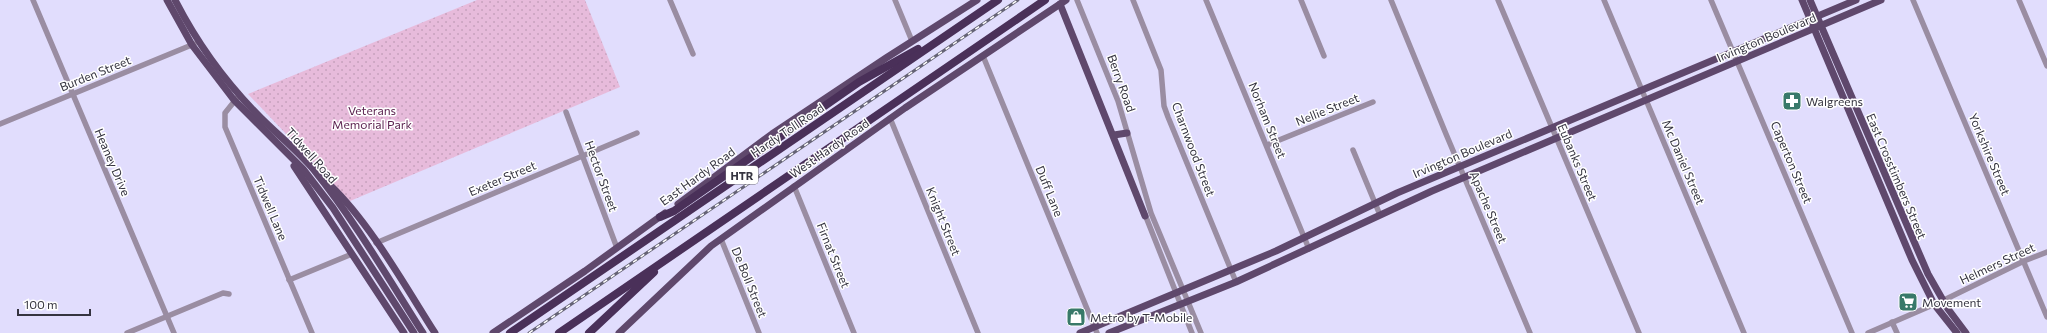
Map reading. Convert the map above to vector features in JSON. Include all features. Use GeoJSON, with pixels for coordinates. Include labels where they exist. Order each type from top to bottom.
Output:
{"type":"FeatureCollection","features":[{"type":"Feature","properties":{"kind":"highway","name":"Hardy Toll Road"},"geometry":{"type":"LineString","coordinates":[[510,333],[998,0]]}},
{"type":"Feature","properties":{"kind":"highway","name":"HTR"},"geometry":{"type":"LineString","coordinates":[[559,333],[1045,0]]}},
{"type":"Feature","properties":{"kind":"highway"},"geometry":{"type":"LineString","coordinates":[[660,217],[674,211],[859,82],[974,16]]}},
{"type":"Feature","properties":{"kind":"highway"},"geometry":{"type":"LineString","coordinates":[[589,333],[675,253]]}},
{"type":"Feature","properties":{"kind":"main road","name":"Tidwell Road"},"geometry":{"type":"LineString","coordinates":[[167,0],[234,100],[303,170],[333,208],[418,332]]}},
{"type":"Feature","properties":{"kind":"main road","name":"Tidwell Road"},"geometry":{"type":"LineString","coordinates":[[175,0],[196,44],[240,95],[312,169],[341,205],[418,332]]}},
{"type":"Feature","properties":{"kind":"main road","name":"East Hardy Road"},"geometry":{"type":"LineString","coordinates":[[493,333],[617,248],[772,134],[912,41],[977,0]]}},
{"type":"Feature","properties":{"kind":"main road","name":"East Crosstimbers Street"},"geometry":{"type":"LineString","coordinates":[[1802,0],[1817,27],[1901,225],[1942,301],[1966,333]]}},
{"type":"Feature","properties":{"kind":"main road","name":"East Crosstimbers Street"},"geometry":{"type":"LineString","coordinates":[[1810,0],[1813,18]]}},
{"type":"Feature","properties":{"kind":"main road","name":"Irvington Boulevard"},"geometry":{"type":"LineString","coordinates":[[1080,333],[1096,330],[1231,271],[1304,238],[1375,203],[1551,127],[1857,0]]}},
{"type":"Feature","properties":{"kind":"main road"},"geometry":{"type":"LineString","coordinates":[[1857,0],[1862,8]]}},
{"type":"Feature","properties":{"kind":"main road","name":"Irvington Boulevard"},"geometry":{"type":"LineString","coordinates":[[1110,333],[1236,282],[1464,177],[1881,0]]}},
{"type":"Feature","properties":{"kind":"main road"},"geometry":{"type":"LineString","coordinates":[[1063,2],[1145,216]]}},
{"type":"Feature","properties":{"kind":"main road","name":"West Hardy Road"},"geometry":{"type":"LineString","coordinates":[[619,333],[695,260],[721,239],[890,118],[1063,2]]}},
{"type":"Feature","properties":{"kind":"main road"},"geometry":{"type":"LineString","coordinates":[[1114,135],[1127,133]]}},
{"type":"Feature","properties":{"kind":"main road"},"geometry":{"type":"LineString","coordinates":[[276,142],[302,177],[404,333]]}},
{"type":"Feature","properties":{"kind":"main road"},"geometry":{"type":"LineString","coordinates":[[312,169],[352,209],[435,333]]}},
{"type":"Feature","properties":{"kind":"main road"},"geometry":{"type":"LineString","coordinates":[[1323,242],[1326,231],[1332,224]]}},
{"type":"Feature","properties":{"kind":"main road","name":"East Crosstimbers Street"},"geometry":{"type":"LineString","coordinates":[[1901,225],[1912,260],[1934,304],[1957,333]]}},
{"type":"Feature","properties":{"kind":"street","name":"Heaney Drive"},"geometry":{"type":"LineString","coordinates":[[33,0],[174,333]]}},
{"type":"Feature","properties":{"kind":"street"},"geometry":{"type":"LineString","coordinates":[[670,0],[693,54]]}},
{"type":"Feature","properties":{"kind":"street"},"geometry":{"type":"LineString","coordinates":[[895,0],[912,41]]}},
{"type":"Feature","properties":{"kind":"street","name":"Berry Road"},"geometry":{"type":"LineString","coordinates":[[1077,0],[1118,101],[1150,213],[1201,333]]}},
{"type":"Feature","properties":{"kind":"street","name":"Charnwood Street"},"geometry":{"type":"LineString","coordinates":[[1133,0],[1161,70],[1166,112],[1236,282]]}},
{"type":"Feature","properties":{"kind":"street","name":"Norham Street"},"geometry":{"type":"LineString","coordinates":[[1206,0],[1309,249]]}},
{"type":"Feature","properties":{"kind":"street"},"geometry":{"type":"LineString","coordinates":[[1301,0],[1324,56]]}},
{"type":"Feature","properties":{"kind":"street","name":"Apache Street"},"geometry":{"type":"LineString","coordinates":[[1391,0],[1530,333]]}},
{"type":"Feature","properties":{"kind":"street","name":"Eubanks Street"},"geometry":{"type":"LineString","coordinates":[[1498,0],[1638,333]]}},
{"type":"Feature","properties":{"kind":"street","name":"Mc Daniel Street"},"geometry":{"type":"LineString","coordinates":[[1604,0],[1640,89],[1744,333]]}},
{"type":"Feature","properties":{"kind":"street","name":"Caperton Street"},"geometry":{"type":"LineString","coordinates":[[1711,0],[1852,333]]}},
{"type":"Feature","properties":{"kind":"street","name":"Yorkshire Street"},"geometry":{"type":"LineString","coordinates":[[1914,0],[2047,317]]}},
{"type":"Feature","properties":{"kind":"street"},"geometry":{"type":"LineString","coordinates":[[2019,0],[2047,66]]}},
{"type":"Feature","properties":{"kind":"street","name":"Burden Street"},"geometry":{"type":"LineString","coordinates":[[0,124],[196,44]]}},
{"type":"Feature","properties":{"kind":"street","name":"Duff Lane"},"geometry":{"type":"LineString","coordinates":[[983,56],[1096,330]]}},
{"type":"Feature","properties":{"kind":"street","name":"Tidwell Lane"},"geometry":{"type":"LineString","coordinates":[[240,95],[234,100],[225,113],[225,127],[312,333]]}},
{"type":"Feature","properties":{"kind":"street","name":"Nellie Street"},"geometry":{"type":"LineString","coordinates":[[1266,145],[1373,102]]}},
{"type":"Feature","properties":{"kind":"street","name":"Hector Street"},"geometry":{"type":"LineString","coordinates":[[566,112],[617,248]]}},
{"type":"Feature","properties":{"kind":"street","name":"Knight Street"},"geometry":{"type":"LineString","coordinates":[[890,118],[978,333]]}},
{"type":"Feature","properties":{"kind":"street","name":"Exeter Street"},"geometry":{"type":"LineString","coordinates":[[376,243],[637,133]]}},
{"type":"Feature","properties":{"kind":"street"},"geometry":{"type":"LineString","coordinates":[[1353,150],[1380,215]]}},
{"type":"Feature","properties":{"kind":"street","name":"Berry Road"},"geometry":{"type":"LineString","coordinates":[[1139,176],[1140,192],[1145,216],[1192,333]]}},
{"type":"Feature","properties":{"kind":"street","name":"Firnat Street"},"geometry":{"type":"LineString","coordinates":[[794,186],[854,333]]}},
{"type":"Feature","properties":{"kind":"street","name":"De Boll Street"},"geometry":{"type":"LineString","coordinates":[[721,239],[759,333]]}},
{"type":"Feature","properties":{"kind":"street","name":"Helmers Street"},"geometry":{"type":"LineString","coordinates":[[1868,333],[1942,301],[2024,261],[2047,252]]}},
{"type":"Feature","properties":{"kind":"street"},"geometry":{"type":"LineString","coordinates":[[289,280],[352,254]]}},
{"type":"Feature","properties":{"kind":"street"},"geometry":{"type":"LineString","coordinates":[[127,333],[223,293],[229,294]]}},
{"type":"Feature","properties":{"kind":"street"},"geometry":{"type":"LineString","coordinates":[[1892,322],[1897,333]]}},
{"type":"Feature","properties":{"kind":"green space","name":"Veterans Memorial Park"},"geometry":{"type":"Polygon","coordinates":[[[477,0],[585,0],[620,87],[350,201],[248,94],[477,0]]]}},
{"type":"Feature","properties":{"kind":"railway"},"geometry":{"type":"LineString","coordinates":[[529,333],[1018,0]]}},
{"type":"Feature","properties":{"kind":"place","name":"Walgreens"},"geometry":{"type":"Point","coordinates":[1792,101]}},
{"type":"Feature","properties":{"kind":"place","name":"Movement"},"geometry":{"type":"Point","coordinates":[1908,302]}},
{"type":"Feature","properties":{"kind":"place","name":"Metro by T-Mobile"},"geometry":{"type":"Point","coordinates":[1076,317]}}]}
